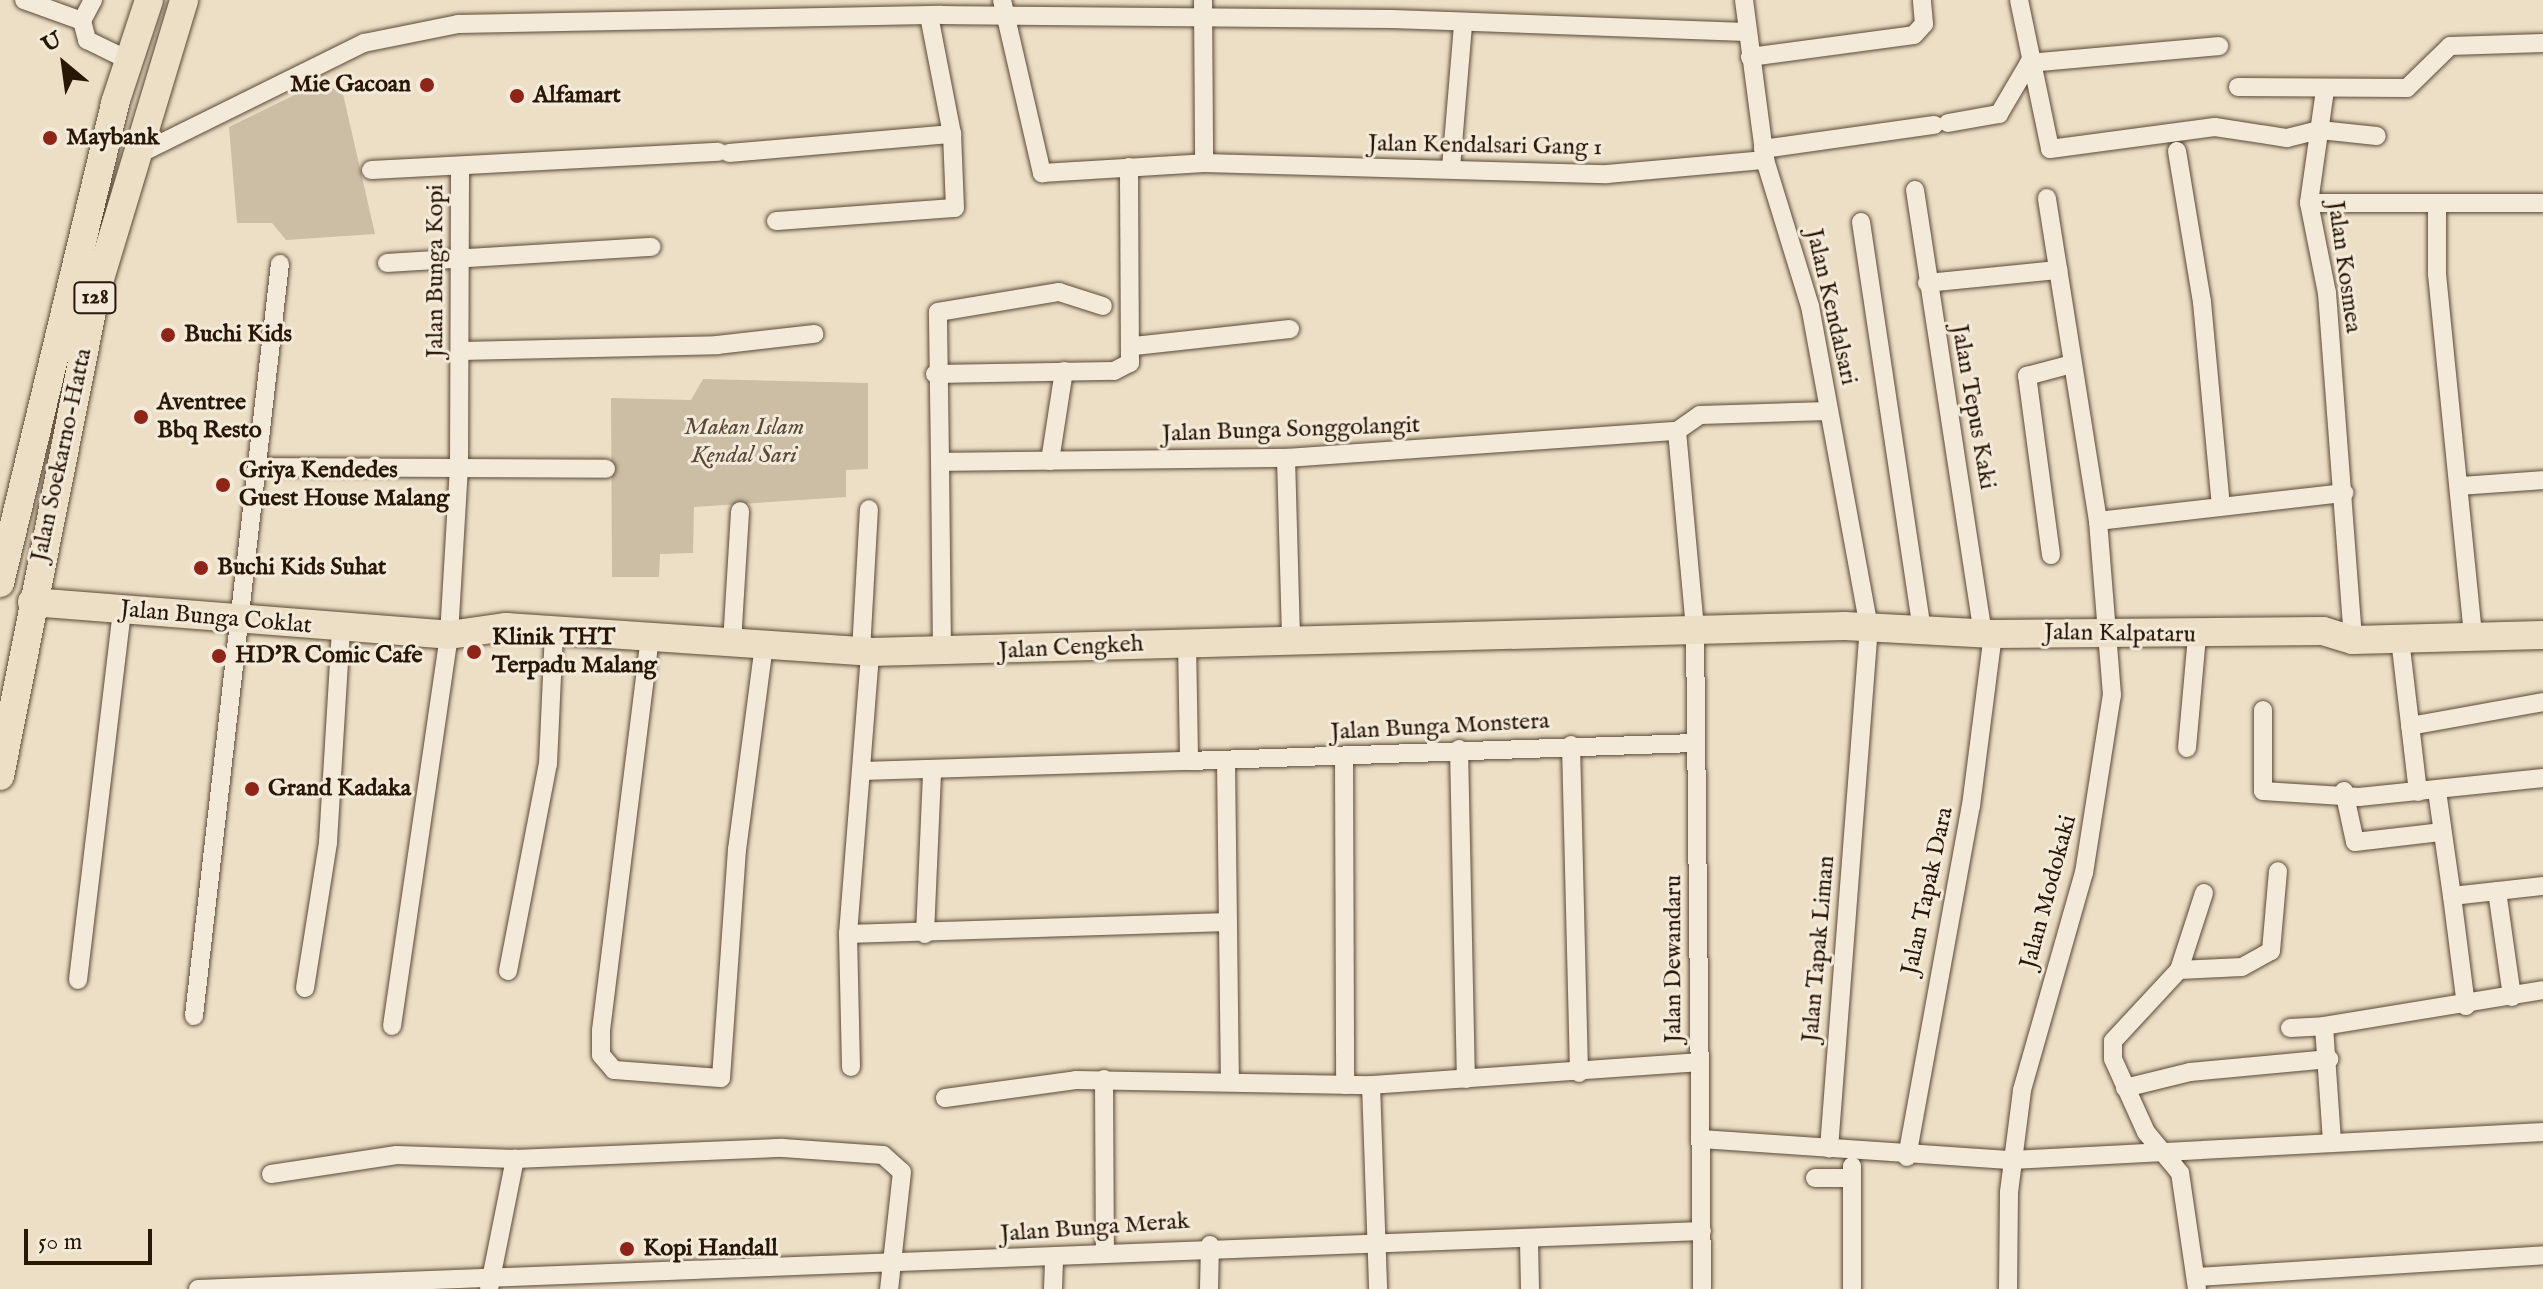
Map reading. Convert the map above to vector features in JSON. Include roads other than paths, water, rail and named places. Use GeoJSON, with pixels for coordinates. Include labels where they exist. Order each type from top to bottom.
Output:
{"type":"FeatureCollection","features":[{"type":"Feature","properties":{"kind":"main road","name":"Jalan Soekarno-Hatta"},"geometry":{"type":"LineString","coordinates":[[0,583],[128,60],[149,0]]}},
{"type":"Feature","properties":{"kind":"main road","name":"Jalan Soekarno-Hatta"},"geometry":{"type":"LineString","coordinates":[[0,776],[32,602],[96,292],[133,157],[184,0]]}},
{"type":"Feature","properties":{"kind":"main road","name":"Jalan Bunga Coklat"},"geometry":{"type":"LineString","coordinates":[[32,602],[449,635]]}},
{"type":"Feature","properties":{"kind":"main road","name":"Jalan Kalpataru"},"geometry":{"type":"LineString","coordinates":[[1695,628],[1869,626],[1988,633],[2197,635],[2323,631],[2353,640],[2543,635]]}},
{"type":"Feature","properties":{"kind":"main road","name":"Jalan Cengkeh"},"geometry":{"type":"LineString","coordinates":[[449,635],[554,630],[764,646],[942,653],[1187,642],[1291,642],[1695,628]]}},
{"type":"Feature","properties":{"kind":"street"},"geometry":{"type":"LineString","coordinates":[[24,0],[82,21],[92,46],[128,60]]}},
{"type":"Feature","properties":{"kind":"street"},"geometry":{"type":"LineString","coordinates":[[82,21],[93,0]]}},
{"type":"Feature","properties":{"kind":"street","name":"Jalan Kendalsari"},"geometry":{"type":"LineString","coordinates":[[1744,0],[1764,155],[1810,306],[1869,626]]}},
{"type":"Feature","properties":{"kind":"street"},"geometry":{"type":"LineString","coordinates":[[1750,57],[1914,35],[1924,24],[1922,0]]}},
{"type":"Feature","properties":{"kind":"street"},"geometry":{"type":"LineString","coordinates":[[2019,0],[2047,147],[2215,127],[2287,138],[2319,133],[2377,136]]}},
{"type":"Feature","properties":{"kind":"street"},"geometry":{"type":"LineString","coordinates":[[133,157],[305,69],[419,28],[929,16],[1002,8],[1392,9],[1463,25],[1746,32]]}},
{"type":"Feature","properties":{"kind":"street","name":"Jalan Kendalsari Gang 1"},"geometry":{"type":"LineString","coordinates":[[1002,8],[1037,168],[1204,163],[1607,174],[1764,155],[1999,114],[2029,63]]}},
{"type":"Feature","properties":{"kind":"street"},"geometry":{"type":"LineString","coordinates":[[1203,9],[1204,163]]}},
{"type":"Feature","properties":{"kind":"street"},"geometry":{"type":"LineString","coordinates":[[776,221],[953,210],[952,134],[929,16]]}},
{"type":"Feature","properties":{"kind":"street"},"geometry":{"type":"LineString","coordinates":[[1451,168],[1463,25]]}},
{"type":"Feature","properties":{"kind":"street"},"geometry":{"type":"LineString","coordinates":[[2238,87],[2325,90],[2413,86],[2450,46],[2543,43]]}},
{"type":"Feature","properties":{"kind":"street"},"geometry":{"type":"LineString","coordinates":[[2029,63],[2219,46]]}},
{"type":"Feature","properties":{"kind":"street","name":"Jalan Kosmea"},"geometry":{"type":"LineString","coordinates":[[2325,90],[2309,203],[2327,293],[2353,640]]}},
{"type":"Feature","properties":{"kind":"street","name":"Jalan Bunga Kopi"},"geometry":{"type":"LineString","coordinates":[[392,1026],[449,635],[459,468],[460,166],[724,153],[952,134]]}},
{"type":"Feature","properties":{"kind":"street"},"geometry":{"type":"LineString","coordinates":[[2177,151],[2202,302],[2221,506]]}},
{"type":"Feature","properties":{"kind":"street"},"geometry":{"type":"LineString","coordinates":[[371,170],[460,166]]}},
{"type":"Feature","properties":{"kind":"street"},"geometry":{"type":"LineString","coordinates":[[935,374],[1124,367],[1133,339],[1129,306],[1129,167]]}},
{"type":"Feature","properties":{"kind":"street","name":"Jalan Tepus Kaki"},"geometry":{"type":"LineString","coordinates":[[1915,190],[1927,283],[1988,633]]}},
{"type":"Feature","properties":{"kind":"street","name":"Jalan Modokaki"},"geometry":{"type":"LineString","coordinates":[[2008,1289],[2012,1160],[2030,1045],[2084,873],[2103,780],[2112,633],[2098,521],[2047,198]]}},
{"type":"Feature","properties":{"kind":"street"},"geometry":{"type":"LineString","coordinates":[[2309,203],[2543,203]]}},
{"type":"Feature","properties":{"kind":"street"},"geometry":{"type":"LineString","coordinates":[[2437,203],[2437,274],[2473,637]]}},
{"type":"Feature","properties":{"kind":"street"},"geometry":{"type":"LineString","coordinates":[[1861,222],[1922,629]]}},
{"type":"Feature","properties":{"kind":"street"},"geometry":{"type":"LineString","coordinates":[[387,263],[462,256],[652,247]]}},
{"type":"Feature","properties":{"kind":"street"},"geometry":{"type":"LineString","coordinates":[[194,1016],[280,264]]}},
{"type":"Feature","properties":{"kind":"street"},"geometry":{"type":"LineString","coordinates":[[1927,283],[2058,270]]}},
{"type":"Feature","properties":{"kind":"street"},"geometry":{"type":"LineString","coordinates":[[942,653],[940,462],[933,320],[948,307],[1059,292],[1103,306]]}},
{"type":"Feature","properties":{"kind":"street"},"geometry":{"type":"LineString","coordinates":[[1133,339],[1290,329]]}},
{"type":"Feature","properties":{"kind":"street"},"geometry":{"type":"LineString","coordinates":[[461,351],[717,345],[814,334]]}},
{"type":"Feature","properties":{"kind":"street"},"geometry":{"type":"LineString","coordinates":[[2051,555],[2027,376],[2072,364]]}},
{"type":"Feature","properties":{"kind":"street"},"geometry":{"type":"LineString","coordinates":[[1050,461],[1064,371]]}},
{"type":"Feature","properties":{"kind":"street","name":"Jalan Bunga Songgolangit"},"geometry":{"type":"LineString","coordinates":[[940,462],[1286,458],[1677,431],[1700,415],[1829,411]]}},
{"type":"Feature","properties":{"kind":"street","name":"Jalan Dewandaru"},"geometry":{"type":"LineString","coordinates":[[1677,431],[1695,628],[1702,1289]]}},
{"type":"Feature","properties":{"kind":"street"},"geometry":{"type":"LineString","coordinates":[[1286,458],[1291,642]]}},
{"type":"Feature","properties":{"kind":"street"},"geometry":{"type":"LineString","coordinates":[[257,467],[606,469]]}},
{"type":"Feature","properties":{"kind":"street"},"geometry":{"type":"LineString","coordinates":[[2460,486],[2543,480]]}},
{"type":"Feature","properties":{"kind":"street"},"geometry":{"type":"LineString","coordinates":[[2098,521],[2344,493]]}},
{"type":"Feature","properties":{"kind":"street"},"geometry":{"type":"LineString","coordinates":[[851,1067],[848,934],[863,771],[869,509]]}},
{"type":"Feature","properties":{"kind":"street"},"geometry":{"type":"LineString","coordinates":[[732,643],[740,511]]}},
{"type":"Feature","properties":{"kind":"street"},"geometry":{"type":"LineString","coordinates":[[78,980],[122,610]]}},
{"type":"Feature","properties":{"kind":"street","name":"Jalan Tapak Liman"},"geometry":{"type":"LineString","coordinates":[[1829,1148],[1869,626]]}},
{"type":"Feature","properties":{"kind":"street"},"geometry":{"type":"LineString","coordinates":[[305,988],[328,842],[341,628]]}},
{"type":"Feature","properties":{"kind":"street"},"geometry":{"type":"LineString","coordinates":[[508,971],[548,764],[554,630]]}},
{"type":"Feature","properties":{"kind":"street","name":"Jalan Tapak Dara"},"geometry":{"type":"LineString","coordinates":[[1907,1157],[1971,806],[1988,633]]}},
{"type":"Feature","properties":{"kind":"street"},"geometry":{"type":"LineString","coordinates":[[2187,748],[2197,635]]}},
{"type":"Feature","properties":{"kind":"street"},"geometry":{"type":"LineString","coordinates":[[650,637],[601,1031],[601,1055],[614,1070],[721,1078],[737,850],[764,646]]}},
{"type":"Feature","properties":{"kind":"street"},"geometry":{"type":"LineString","coordinates":[[2400,639],[2410,726],[2427,792],[2442,832],[2466,1006]]}},
{"type":"Feature","properties":{"kind":"street"},"geometry":{"type":"LineString","coordinates":[[1187,642],[1189,761]]}},
{"type":"Feature","properties":{"kind":"street"},"geometry":{"type":"LineString","coordinates":[[2410,726],[2543,702]]}},
{"type":"Feature","properties":{"kind":"street"},"geometry":{"type":"LineString","coordinates":[[2263,710],[2261,790],[2427,792],[2543,778]]}},
{"type":"Feature","properties":{"kind":"street","name":"Jalan Bunga Monstera"},"geometry":{"type":"LineString","coordinates":[[863,771],[1694,743]]}},
{"type":"Feature","properties":{"kind":"street"},"geometry":{"type":"LineString","coordinates":[[1571,745],[1579,1073]]}},
{"type":"Feature","properties":{"kind":"street"},"geometry":{"type":"LineString","coordinates":[[1459,749],[1466,1079]]}},
{"type":"Feature","properties":{"kind":"street"},"geometry":{"type":"LineString","coordinates":[[1344,756],[1345,1085]]}},
{"type":"Feature","properties":{"kind":"street"},"geometry":{"type":"LineString","coordinates":[[1226,761],[1230,1081]]}},
{"type":"Feature","properties":{"kind":"street"},"geometry":{"type":"LineString","coordinates":[[925,934],[932,771]]}},
{"type":"Feature","properties":{"kind":"street"},"geometry":{"type":"LineString","coordinates":[[2344,791],[2355,842],[2442,832]]}},
{"type":"Feature","properties":{"kind":"street"},"geometry":{"type":"LineString","coordinates":[[2179,970],[2242,967],[2271,951],[2278,871]]}},
{"type":"Feature","properties":{"kind":"street"},"geometry":{"type":"LineString","coordinates":[[2452,896],[2543,886]]}},
{"type":"Feature","properties":{"kind":"street"},"geometry":{"type":"LineString","coordinates":[[2497,891],[2512,997]]}},
{"type":"Feature","properties":{"kind":"street"},"geometry":{"type":"LineString","coordinates":[[2204,893],[2179,970],[2165,991],[2117,1031],[2113,1059],[2125,1088],[2163,1153],[2180,1173],[2198,1283],[2543,1255]]}},
{"type":"Feature","properties":{"kind":"street"},"geometry":{"type":"LineString","coordinates":[[848,934],[925,934],[1227,922]]}},
{"type":"Feature","properties":{"kind":"street"},"geometry":{"type":"LineString","coordinates":[[2290,1028],[2466,1006],[2543,990]]}},
{"type":"Feature","properties":{"kind":"street"},"geometry":{"type":"LineString","coordinates":[[2324,1026],[2329,1059],[2332,1141]]}},
{"type":"Feature","properties":{"kind":"street"},"geometry":{"type":"LineString","coordinates":[[2125,1088],[2190,1072],[2329,1059]]}},
{"type":"Feature","properties":{"kind":"street"},"geometry":{"type":"LineString","coordinates":[[945,1098],[1104,1079],[1371,1085],[1579,1073],[1699,1062]]}},
{"type":"Feature","properties":{"kind":"street"},"geometry":{"type":"LineString","coordinates":[[1104,1079],[1105,1253]]}},
{"type":"Feature","properties":{"kind":"street"},"geometry":{"type":"LineString","coordinates":[[1371,1085],[1378,1289]]}},
{"type":"Feature","properties":{"kind":"street"},"geometry":{"type":"LineString","coordinates":[[1701,1139],[1907,1157],[2012,1160],[2543,1132]]}},
{"type":"Feature","properties":{"kind":"street"},"geometry":{"type":"LineString","coordinates":[[271,1174],[397,1155],[515,1159],[783,1148],[883,1155],[902,1172],[889,1289]]}},
{"type":"Feature","properties":{"kind":"street"},"geometry":{"type":"LineString","coordinates":[[490,1282],[515,1159]]}},
{"type":"Feature","properties":{"kind":"street"},"geometry":{"type":"LineString","coordinates":[[1815,1178],[1852,1172],[1852,1289]]}},
{"type":"Feature","properties":{"kind":"street","name":"Jalan Bunga Merak"},"geometry":{"type":"LineString","coordinates":[[198,1289],[490,1282],[1054,1257],[1210,1245],[1377,1239],[1529,1241],[1702,1231]]}},
{"type":"Feature","properties":{"kind":"street"},"geometry":{"type":"LineString","coordinates":[[1529,1241],[1530,1289]]}},
{"type":"Feature","properties":{"kind":"street"},"geometry":{"type":"LineString","coordinates":[[1209,1289],[1210,1245]]}},
{"type":"Feature","properties":{"kind":"street"},"geometry":{"type":"LineString","coordinates":[[1053,1289],[1054,1257]]}},
{"type":"Feature","properties":{"kind":"street"},"geometry":{"type":"LineString","coordinates":[[735,1289],[736,1269]]}},
{"type":"Feature","properties":{"kind":"place","name":"Mie Gacoan"},"geometry":{"type":"Point","coordinates":[427,85]}},
{"type":"Feature","properties":{"kind":"place","name":"Alfamart"},"geometry":{"type":"Point","coordinates":[517,96]}},
{"type":"Feature","properties":{"kind":"place","name":"Maybank"},"geometry":{"type":"Point","coordinates":[50,138]}},
{"type":"Feature","properties":{"kind":"place","name":"Buchi Kids"},"geometry":{"type":"Point","coordinates":[168,335]}},
{"type":"Feature","properties":{"kind":"place","name":"Aventree Bbq Resto"},"geometry":{"type":"Point","coordinates":[141,417]}},
{"type":"Feature","properties":{"kind":"place","name":"Griya Kendedes Guest House Malang"},"geometry":{"type":"Point","coordinates":[223,485]}},
{"type":"Feature","properties":{"kind":"place","name":"Buchi Kids Suhat"},"geometry":{"type":"Point","coordinates":[201,568]}},
{"type":"Feature","properties":{"kind":"place","name":"Klinik THT Terpadu Malang"},"geometry":{"type":"Point","coordinates":[474,652]}},
{"type":"Feature","properties":{"kind":"place","name":"HD'R Comic Cafe"},"geometry":{"type":"Point","coordinates":[219,656]}},
{"type":"Feature","properties":{"kind":"place","name":"Grand Kadaka"},"geometry":{"type":"Point","coordinates":[252,789]}},
{"type":"Feature","properties":{"kind":"place","name":"Kopi Handall"},"geometry":{"type":"Point","coordinates":[627,1249]}},
{"type":"Feature","properties":{"kind":"park label","name":"Makan Islam Kendal Sari"},"geometry":{"type":"Point","coordinates":[744,442]}}]}
